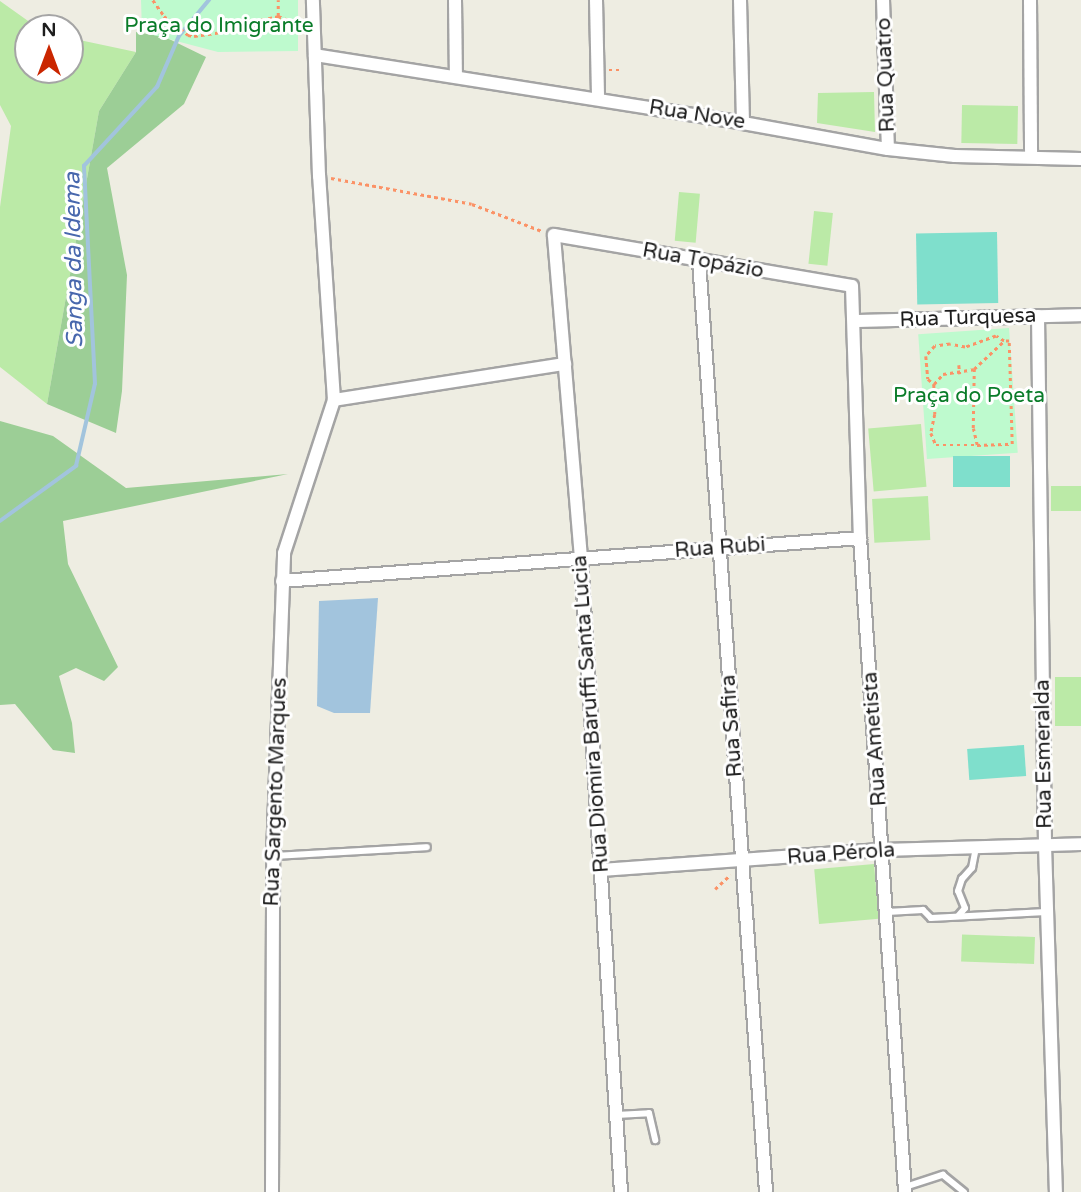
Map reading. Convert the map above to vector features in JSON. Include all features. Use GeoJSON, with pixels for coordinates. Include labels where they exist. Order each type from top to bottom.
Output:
{"type":"FeatureCollection","features":[{"type":"Feature","properties":{"kind":"street"},"geometry":{"type":"LineString","coordinates":[[313,0],[319,176],[334,400],[565,364]]}},
{"type":"Feature","properties":{"kind":"street"},"geometry":{"type":"LineString","coordinates":[[455,0],[456,77]]}},
{"type":"Feature","properties":{"kind":"street"},"geometry":{"type":"LineString","coordinates":[[596,0],[598,99]]}},
{"type":"Feature","properties":{"kind":"street"},"geometry":{"type":"LineString","coordinates":[[740,0],[743,123]]}},
{"type":"Feature","properties":{"kind":"street","name":"Rua Quatro"},"geometry":{"type":"LineString","coordinates":[[883,0],[888,149]]}},
{"type":"Feature","properties":{"kind":"street"},"geometry":{"type":"LineString","coordinates":[[1030,0],[1031,157]]}},
{"type":"Feature","properties":{"kind":"street","name":"Rua Nove"},"geometry":{"type":"LineString","coordinates":[[315,55],[598,99],[888,149],[955,156],[1081,159]]}},
{"type":"Feature","properties":{"kind":"street","name":"Rua Topázio"},"geometry":{"type":"LineString","coordinates":[[554,236],[852,286]]}},
{"type":"Feature","properties":{"kind":"street","name":"Rua Diomira Baruffi Santa Lucia"},"geometry":{"type":"LineString","coordinates":[[554,236],[580,558],[621,1192]]}},
{"type":"Feature","properties":{"kind":"street","name":"Rua Safira"},"geometry":{"type":"LineString","coordinates":[[699,261],[766,1192]]}},
{"type":"Feature","properties":{"kind":"street","name":"Rua Ametista"},"geometry":{"type":"LineString","coordinates":[[852,286],[860,538],[905,1189]]}},
{"type":"Feature","properties":{"kind":"street","name":"Rua Turquesa"},"geometry":{"type":"LineString","coordinates":[[854,321],[1081,315]]}},
{"type":"Feature","properties":{"kind":"street","name":"Rua Esmeralda"},"geometry":{"type":"LineString","coordinates":[[1038,316],[1045,845],[1056,1192]]}},
{"type":"Feature","properties":{"kind":"street","name":"Rua Sargento Marques"},"geometry":{"type":"LineString","coordinates":[[272,1192],[273,856],[284,553],[334,400]]}},
{"type":"Feature","properties":{"kind":"street","name":"Rua Rubi"},"geometry":{"type":"LineString","coordinates":[[282,581],[860,538]]}},
{"type":"Feature","properties":{"kind":"street","name":"Rua Pérola"},"geometry":{"type":"LineString","coordinates":[[601,870],[883,850],[1081,844]]}},
{"type":"Feature","properties":{"kind":"lane"},"geometry":{"type":"LineString","coordinates":[[273,856],[427,847]]}},
{"type":"Feature","properties":{"kind":"lane"},"geometry":{"type":"LineString","coordinates":[[959,915],[964,908],[958,891],[962,879],[972,868],[976,847]]}},
{"type":"Feature","properties":{"kind":"lane"},"geometry":{"type":"LineString","coordinates":[[887,912],[923,910],[931,918],[1047,912]]}},
{"type":"Feature","properties":{"kind":"lane"},"geometry":{"type":"LineString","coordinates":[[616,1115],[649,1113],[655,1140]]}},
{"type":"Feature","properties":{"kind":"lane"},"geometry":{"type":"LineString","coordinates":[[905,1189],[943,1175],[964,1192]]}},
{"type":"Feature","properties":{"kind":"path"},"geometry":{"type":"LineString","coordinates":[[153,0],[188,34],[224,32],[241,23],[278,16],[291,23],[314,27]]}},
{"type":"Feature","properties":{"kind":"path"},"geometry":{"type":"LineString","coordinates":[[278,0],[278,16]]}},
{"type":"Feature","properties":{"kind":"path"},"geometry":{"type":"LineString","coordinates":[[609,70],[623,70]]}},
{"type":"Feature","properties":{"kind":"path"},"geometry":{"type":"LineString","coordinates":[[319,176],[399,193],[472,204],[554,236]]}},
{"type":"Feature","properties":{"kind":"path"},"geometry":{"type":"LineString","coordinates":[[934,384],[928,379],[925,366],[926,356],[935,346],[950,344],[965,347],[996,336],[1009,341],[1012,444],[936,445],[931,433],[936,414],[934,384],[943,374],[975,369],[1004,341]]}},
{"type":"Feature","properties":{"kind":"path"},"geometry":{"type":"LineString","coordinates":[[975,369],[973,428],[977,445]]}},
{"type":"Feature","properties":{"kind":"path"},"geometry":{"type":"LineString","coordinates":[[971,394],[980,397]]}},
{"type":"Feature","properties":{"kind":"path"},"geometry":{"type":"LineString","coordinates":[[715,889],[731,874]]}},
{"type":"Feature","properties":{"kind":"green space","name":"Praça do Imigrante"},"geometry":{"type":"Polygon","coordinates":[[[141,0],[298,0],[298,51],[218,52],[142,32],[141,0]]]}},
{"type":"Feature","properties":{"kind":"green space"},"geometry":{"type":"Polygon","coordinates":[[[0,1],[18,14],[14,14],[14,84],[84,84],[84,41],[136,52],[99,111],[47,404],[0,367],[0,207],[11,126],[0,105],[0,1]]]}},
{"type":"Feature","properties":{"kind":"green space"},"geometry":{"type":"Polygon","coordinates":[[[136,32],[165,37],[206,57],[184,104],[107,168],[127,275],[122,391],[116,433],[47,404],[99,111],[136,52],[136,32]]]}},
{"type":"Feature","properties":{"kind":"green space"},"geometry":{"type":"Polygon","coordinates":[[[874,92],[875,132],[817,123],[818,93],[874,92]]]}},
{"type":"Feature","properties":{"kind":"green space"},"geometry":{"type":"Polygon","coordinates":[[[962,105],[1018,106],[1017,144],[961,143],[962,105]]]}},
{"type":"Feature","properties":{"kind":"green space"},"geometry":{"type":"Polygon","coordinates":[[[679,192],[700,194],[696,243],[675,241],[679,192]]]}},
{"type":"Feature","properties":{"kind":"green space"},"geometry":{"type":"Polygon","coordinates":[[[814,211],[833,213],[827,266],[808,264],[814,211]]]}},
{"type":"Feature","properties":{"kind":"green space","name":"Praça do Poeta"},"geometry":{"type":"Polygon","coordinates":[[[1009,328],[1018,453],[927,459],[918,334],[1009,328]]]}},
{"type":"Feature","properties":{"kind":"green space"},"geometry":{"type":"Polygon","coordinates":[[[0,421],[53,436],[126,488],[288,474],[63,521],[68,564],[118,667],[104,681],[76,668],[59,676],[72,723],[75,753],[53,750],[15,704],[0,705],[0,421]]]}},
{"type":"Feature","properties":{"kind":"green space"},"geometry":{"type":"Polygon","coordinates":[[[921,424],[926,487],[874,491],[868,429],[921,424]]]}},
{"type":"Feature","properties":{"kind":"green space"},"geometry":{"type":"Polygon","coordinates":[[[1051,486],[1081,486],[1081,511],[1051,511],[1051,486]]]}},
{"type":"Feature","properties":{"kind":"green space"},"geometry":{"type":"Polygon","coordinates":[[[928,496],[930,540],[874,543],[872,499],[928,496]]]}},
{"type":"Feature","properties":{"kind":"green space"},"geometry":{"type":"Polygon","coordinates":[[[1055,677],[1081,677],[1081,726],[1055,726],[1055,677]]]}},
{"type":"Feature","properties":{"kind":"green space"},"geometry":{"type":"Polygon","coordinates":[[[874,864],[879,919],[819,924],[814,869],[874,864]]]}},
{"type":"Feature","properties":{"kind":"green space"},"geometry":{"type":"Polygon","coordinates":[[[962,934],[1035,937],[1034,964],[961,961],[962,934]]]}},
{"type":"Feature","properties":{"kind":"shaded area"},"geometry":{"type":"Polygon","coordinates":[[[997,232],[998,303],[917,304],[916,233],[997,232]]]}},
{"type":"Feature","properties":{"kind":"shaded area"},"geometry":{"type":"Polygon","coordinates":[[[953,456],[1010,456],[1010,487],[953,487],[953,456]]]}},
{"type":"Feature","properties":{"kind":"shaded area"},"geometry":{"type":"Polygon","coordinates":[[[378,598],[370,713],[334,713],[317,706],[319,601],[378,598]]]}},
{"type":"Feature","properties":{"kind":"shaded area"},"geometry":{"type":"Polygon","coordinates":[[[1024,745],[1026,776],[969,780],[967,749],[1024,745]]]}},
{"type":"Feature","properties":{"kind":"waterway","name":"Sanga da Idema"},"geometry":{"type":"LineString","coordinates":[[0,521],[76,466],[95,384],[84,166],[157,87],[179,36],[209,0]]}}]}
